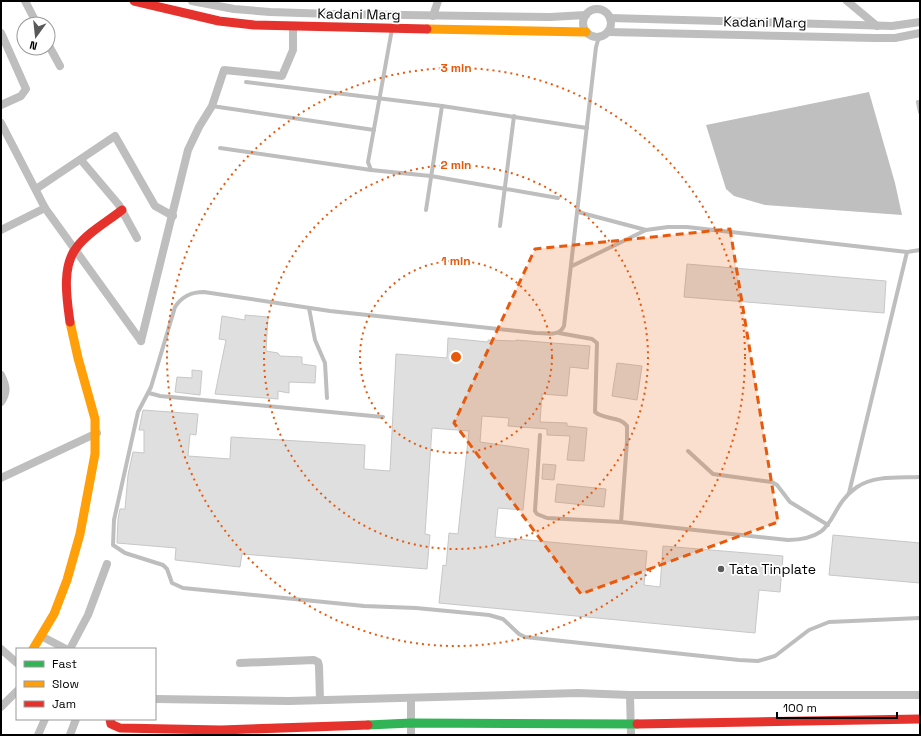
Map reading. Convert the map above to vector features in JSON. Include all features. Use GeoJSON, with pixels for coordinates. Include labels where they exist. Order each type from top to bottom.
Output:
{"type":"FeatureCollection","features":[{"type":"Feature","properties":{"kind":"street"},"geometry":{"type":"LineString","coordinates":[[25,1],[33,16]]}},
{"type":"Feature","properties":{"kind":"street","name":"Kadani Marg"},"geometry":{"type":"LineString","coordinates":[[134,1],[219,21],[254,25],[586,32]]}},
{"type":"Feature","properties":{"kind":"street","name":"Kadani Marg"},"geometry":{"type":"LineString","coordinates":[[192,1],[234,9],[270,12],[434,16],[550,17],[586,15]]}},
{"type":"Feature","properties":{"kind":"street"},"geometry":{"type":"LineString","coordinates":[[434,16],[438,1]]}},
{"type":"Feature","properties":{"kind":"street"},"geometry":{"type":"LineString","coordinates":[[847,1],[877,26]]}},
{"type":"Feature","properties":{"kind":"street"},"geometry":{"type":"LineString","coordinates":[[597,9],[605,12],[610,18],[611,25],[608,32],[599,37],[590,35],[586,32],[583,24],[586,15],[597,9]]}},
{"type":"Feature","properties":{"kind":"street","name":"Kadani Marg"},"geometry":{"type":"LineString","coordinates":[[610,18],[877,26],[892,26],[920,22]]}},
{"type":"Feature","properties":{"kind":"street"},"geometry":{"type":"LineString","coordinates":[[1,123],[45,208],[141,341],[173,216],[188,150],[199,127],[212,106],[224,70],[282,76],[293,50],[293,27]]}},
{"type":"Feature","properties":{"kind":"street","name":"Kadani Marg"},"geometry":{"type":"LineString","coordinates":[[608,32],[874,38],[895,38],[920,33]]}},
{"type":"Feature","properties":{"kind":"street"},"geometry":{"type":"LineString","coordinates":[[1,33],[26,89],[21,96],[1,105]]}},
{"type":"Feature","properties":{"kind":"street"},"geometry":{"type":"LineString","coordinates":[[55,56],[60,66]]}},
{"type":"Feature","properties":{"kind":"street"},"geometry":{"type":"LineString","coordinates":[[36,189],[115,136],[155,206],[173,216]]}},
{"type":"Feature","properties":{"kind":"street"},"geometry":{"type":"LineString","coordinates":[[81,160],[122,210],[137,238]]}},
{"type":"Feature","properties":{"kind":"street"},"geometry":{"type":"LineString","coordinates":[[1,230],[45,208]]}},
{"type":"Feature","properties":{"kind":"street"},"geometry":{"type":"LineString","coordinates":[[34,648],[56,610],[65,586],[80,533],[96,449],[97,433],[95,419],[71,330],[67,295],[69,265],[75,248],[122,210]]}},
{"type":"Feature","properties":{"kind":"street"},"geometry":{"type":"LineString","coordinates":[[1,375],[7,386],[6,393],[1,402]]}},
{"type":"Feature","properties":{"kind":"street"},"geometry":{"type":"LineString","coordinates":[[1,478],[97,433]]}},
{"type":"Feature","properties":{"kind":"street"},"geometry":{"type":"LineString","coordinates":[[71,648],[88,615],[107,564]]}},
{"type":"Feature","properties":{"kind":"street"},"geometry":{"type":"LineString","coordinates":[[41,636],[64,648]]}},
{"type":"Feature","properties":{"kind":"street"},"geometry":{"type":"LineString","coordinates":[[2,652],[16,662]]}},
{"type":"Feature","properties":{"kind":"street"},"geometry":{"type":"LineString","coordinates":[[240,663],[314,660],[318,662],[320,666],[320,700]]}},
{"type":"Feature","properties":{"kind":"street"},"geometry":{"type":"LineString","coordinates":[[1,707],[16,692]]}},
{"type":"Feature","properties":{"kind":"street"},"geometry":{"type":"LineString","coordinates":[[156,700],[320,700],[578,693],[630,695],[920,695]]}},
{"type":"Feature","properties":{"kind":"street"},"geometry":{"type":"LineString","coordinates":[[630,695],[631,735]]}},
{"type":"Feature","properties":{"kind":"street"},"geometry":{"type":"LineString","coordinates":[[411,698],[411,735]]}},
{"type":"Feature","properties":{"kind":"street"},"geometry":{"type":"LineString","coordinates":[[110,720],[111,724],[114,727],[221,730],[411,723],[631,724],[920,719]]}},
{"type":"Feature","properties":{"kind":"street"},"geometry":{"type":"LineString","coordinates":[[38,735],[45,720]]}},
{"type":"Feature","properties":{"kind":"street"},"geometry":{"type":"LineString","coordinates":[[70,735],[76,720]]}},
{"type":"Feature","properties":{"kind":"lane"},"geometry":{"type":"LineString","coordinates":[[371,170],[368,162],[392,28]]}},
{"type":"Feature","properties":{"kind":"lane"},"geometry":{"type":"LineString","coordinates":[[559,332],[564,326],[596,47],[599,37]]}},
{"type":"Feature","properties":{"kind":"lane"},"geometry":{"type":"LineString","coordinates":[[246,82],[442,106],[587,128]]}},
{"type":"Feature","properties":{"kind":"lane"},"geometry":{"type":"LineString","coordinates":[[918,102],[920,112]]}},
{"type":"Feature","properties":{"kind":"lane"},"geometry":{"type":"LineString","coordinates":[[212,106],[374,130]]}},
{"type":"Feature","properties":{"kind":"lane"},"geometry":{"type":"LineString","coordinates":[[426,210],[442,106]]}},
{"type":"Feature","properties":{"kind":"lane"},"geometry":{"type":"LineString","coordinates":[[500,226],[514,116]]}},
{"type":"Feature","properties":{"kind":"lane"},"geometry":{"type":"LineString","coordinates":[[220,148],[371,170],[431,176],[558,198]]}},
{"type":"Feature","properties":{"kind":"lane"},"geometry":{"type":"LineString","coordinates":[[578,212],[646,230]]}},
{"type":"Feature","properties":{"kind":"lane"},"geometry":{"type":"LineString","coordinates":[[572,266],[646,230],[668,227],[688,227],[907,252],[920,250]]}},
{"type":"Feature","properties":{"kind":"lane"},"geometry":{"type":"LineString","coordinates":[[849,494],[907,252]]}},
{"type":"Feature","properties":{"kind":"lane"},"geometry":{"type":"LineString","coordinates":[[621,522],[627,426],[621,421],[601,416],[595,412],[597,343],[592,339],[559,332],[536,333],[309,308],[204,292],[187,295],[179,301],[176,308],[149,393],[138,412],[119,492],[112,541],[116,548],[120,550],[163,565],[167,569],[172,583],[177,587],[364,606],[416,608],[489,615],[502,618],[519,634],[525,637],[739,660],[758,661],[775,656],[809,630],[829,622],[920,618]]}},
{"type":"Feature","properties":{"kind":"lane"},"geometry":{"type":"LineString","coordinates":[[309,308],[315,340],[325,363],[327,398]]}},
{"type":"Feature","properties":{"kind":"lane"},"geometry":{"type":"LineString","coordinates":[[149,393],[160,396],[383,417]]}},
{"type":"Feature","properties":{"kind":"lane"},"geometry":{"type":"LineString","coordinates":[[540,435],[535,505],[537,514],[547,518],[621,522],[788,540],[804,540],[814,537],[828,524],[849,494],[863,484],[874,480],[920,477]]}},
{"type":"Feature","properties":{"kind":"lane"},"geometry":{"type":"LineString","coordinates":[[688,451],[713,474],[772,482],[777,485],[790,502],[828,524]]}},
{"type":"Feature","properties":{"kind":"highlighted area"},"geometry":{"type":"Polygon","coordinates":[[[730,229],[778,522],[581,594],[454,423],[535,249],[730,229]]]}},
{"type":"Feature","properties":{"kind":"shaded area"},"geometry":{"type":"Polygon","coordinates":[[[869,92],[895,183],[902,215],[765,205],[734,196],[726,189],[706,125],[869,92]]]}},
{"type":"Feature","properties":{"kind":"building"},"geometry":{"type":"Polygon","coordinates":[[[687,264],[886,281],[884,313],[684,297],[687,264]]]}},
{"type":"Feature","properties":{"kind":"building"},"geometry":{"type":"Polygon","coordinates":[[[245,315],[268,317],[266,351],[278,353],[280,356],[302,357],[302,364],[316,366],[315,383],[289,382],[289,393],[278,391],[278,399],[215,394],[226,340],[219,339],[222,316],[245,320],[245,315]]]}},
{"type":"Feature","properties":{"kind":"building"},"geometry":{"type":"Polygon","coordinates":[[[448,338],[488,342],[488,340],[516,340],[590,346],[588,369],[570,367],[567,396],[542,394],[540,422],[567,423],[567,426],[587,428],[584,461],[567,460],[570,436],[547,435],[547,429],[508,426],[509,418],[482,416],[480,442],[529,449],[523,510],[498,508],[495,537],[647,551],[644,585],[660,587],[663,546],[783,556],[780,592],[759,590],[755,633],[439,603],[443,565],[446,566],[449,533],[458,534],[469,431],[432,428],[425,534],[430,535],[427,569],[242,554],[240,567],[175,560],[176,548],[117,543],[118,519],[120,509],[125,509],[128,475],[133,452],[144,453],[144,430],[139,430],[143,410],[198,414],[196,435],[190,434],[188,456],[230,459],[231,437],[365,445],[364,469],[390,471],[396,354],[447,358],[448,338]]]}},
{"type":"Feature","properties":{"kind":"building"},"geometry":{"type":"Polygon","coordinates":[[[617,363],[642,366],[637,400],[612,396],[617,363]]]}},
{"type":"Feature","properties":{"kind":"building"},"geometry":{"type":"Polygon","coordinates":[[[192,370],[202,371],[200,395],[175,392],[177,377],[192,378],[192,370]]]}},
{"type":"Feature","properties":{"kind":"building"},"geometry":{"type":"Polygon","coordinates":[[[543,464],[556,465],[554,480],[542,479],[543,464]]]}},
{"type":"Feature","properties":{"kind":"building"},"geometry":{"type":"Polygon","coordinates":[[[557,484],[606,489],[604,507],[555,502],[557,484]]]}},
{"type":"Feature","properties":{"kind":"building"},"geometry":{"type":"Polygon","coordinates":[[[833,535],[920,543],[920,583],[829,575],[833,535]]]}},
{"type":"Feature","properties":{"kind":"traffic: fast"},"geometry":{"type":"LineString","coordinates":[[368,725],[411,723],[637,724]]}},
{"type":"Feature","properties":{"kind":"traffic: slow"},"geometry":{"type":"LineString","coordinates":[[427,29],[586,32]]}},
{"type":"Feature","properties":{"kind":"traffic: slow"},"geometry":{"type":"LineString","coordinates":[[34,648],[54,614],[67,580],[80,534],[95,454],[95,419],[78,358],[70,322]]}},
{"type":"Feature","properties":{"kind":"traffic: jam"},"geometry":{"type":"LineString","coordinates":[[134,1],[219,21],[254,25],[427,29]]}},
{"type":"Feature","properties":{"kind":"traffic: jam"},"geometry":{"type":"LineString","coordinates":[[70,322],[66,283],[72,255],[81,242],[98,227],[122,210]]}},
{"type":"Feature","properties":{"kind":"traffic: jam"},"geometry":{"type":"LineString","coordinates":[[637,724],[920,719]]}},
{"type":"Feature","properties":{"kind":"traffic: jam"},"geometry":{"type":"LineString","coordinates":[[110,720],[111,724],[120,728],[221,730],[368,725]]}},
{"type":"Feature","properties":{"kind":"place","name":"Tata Tinplate"},"geometry":{"type":"Point","coordinates":[721,569]}}]}
